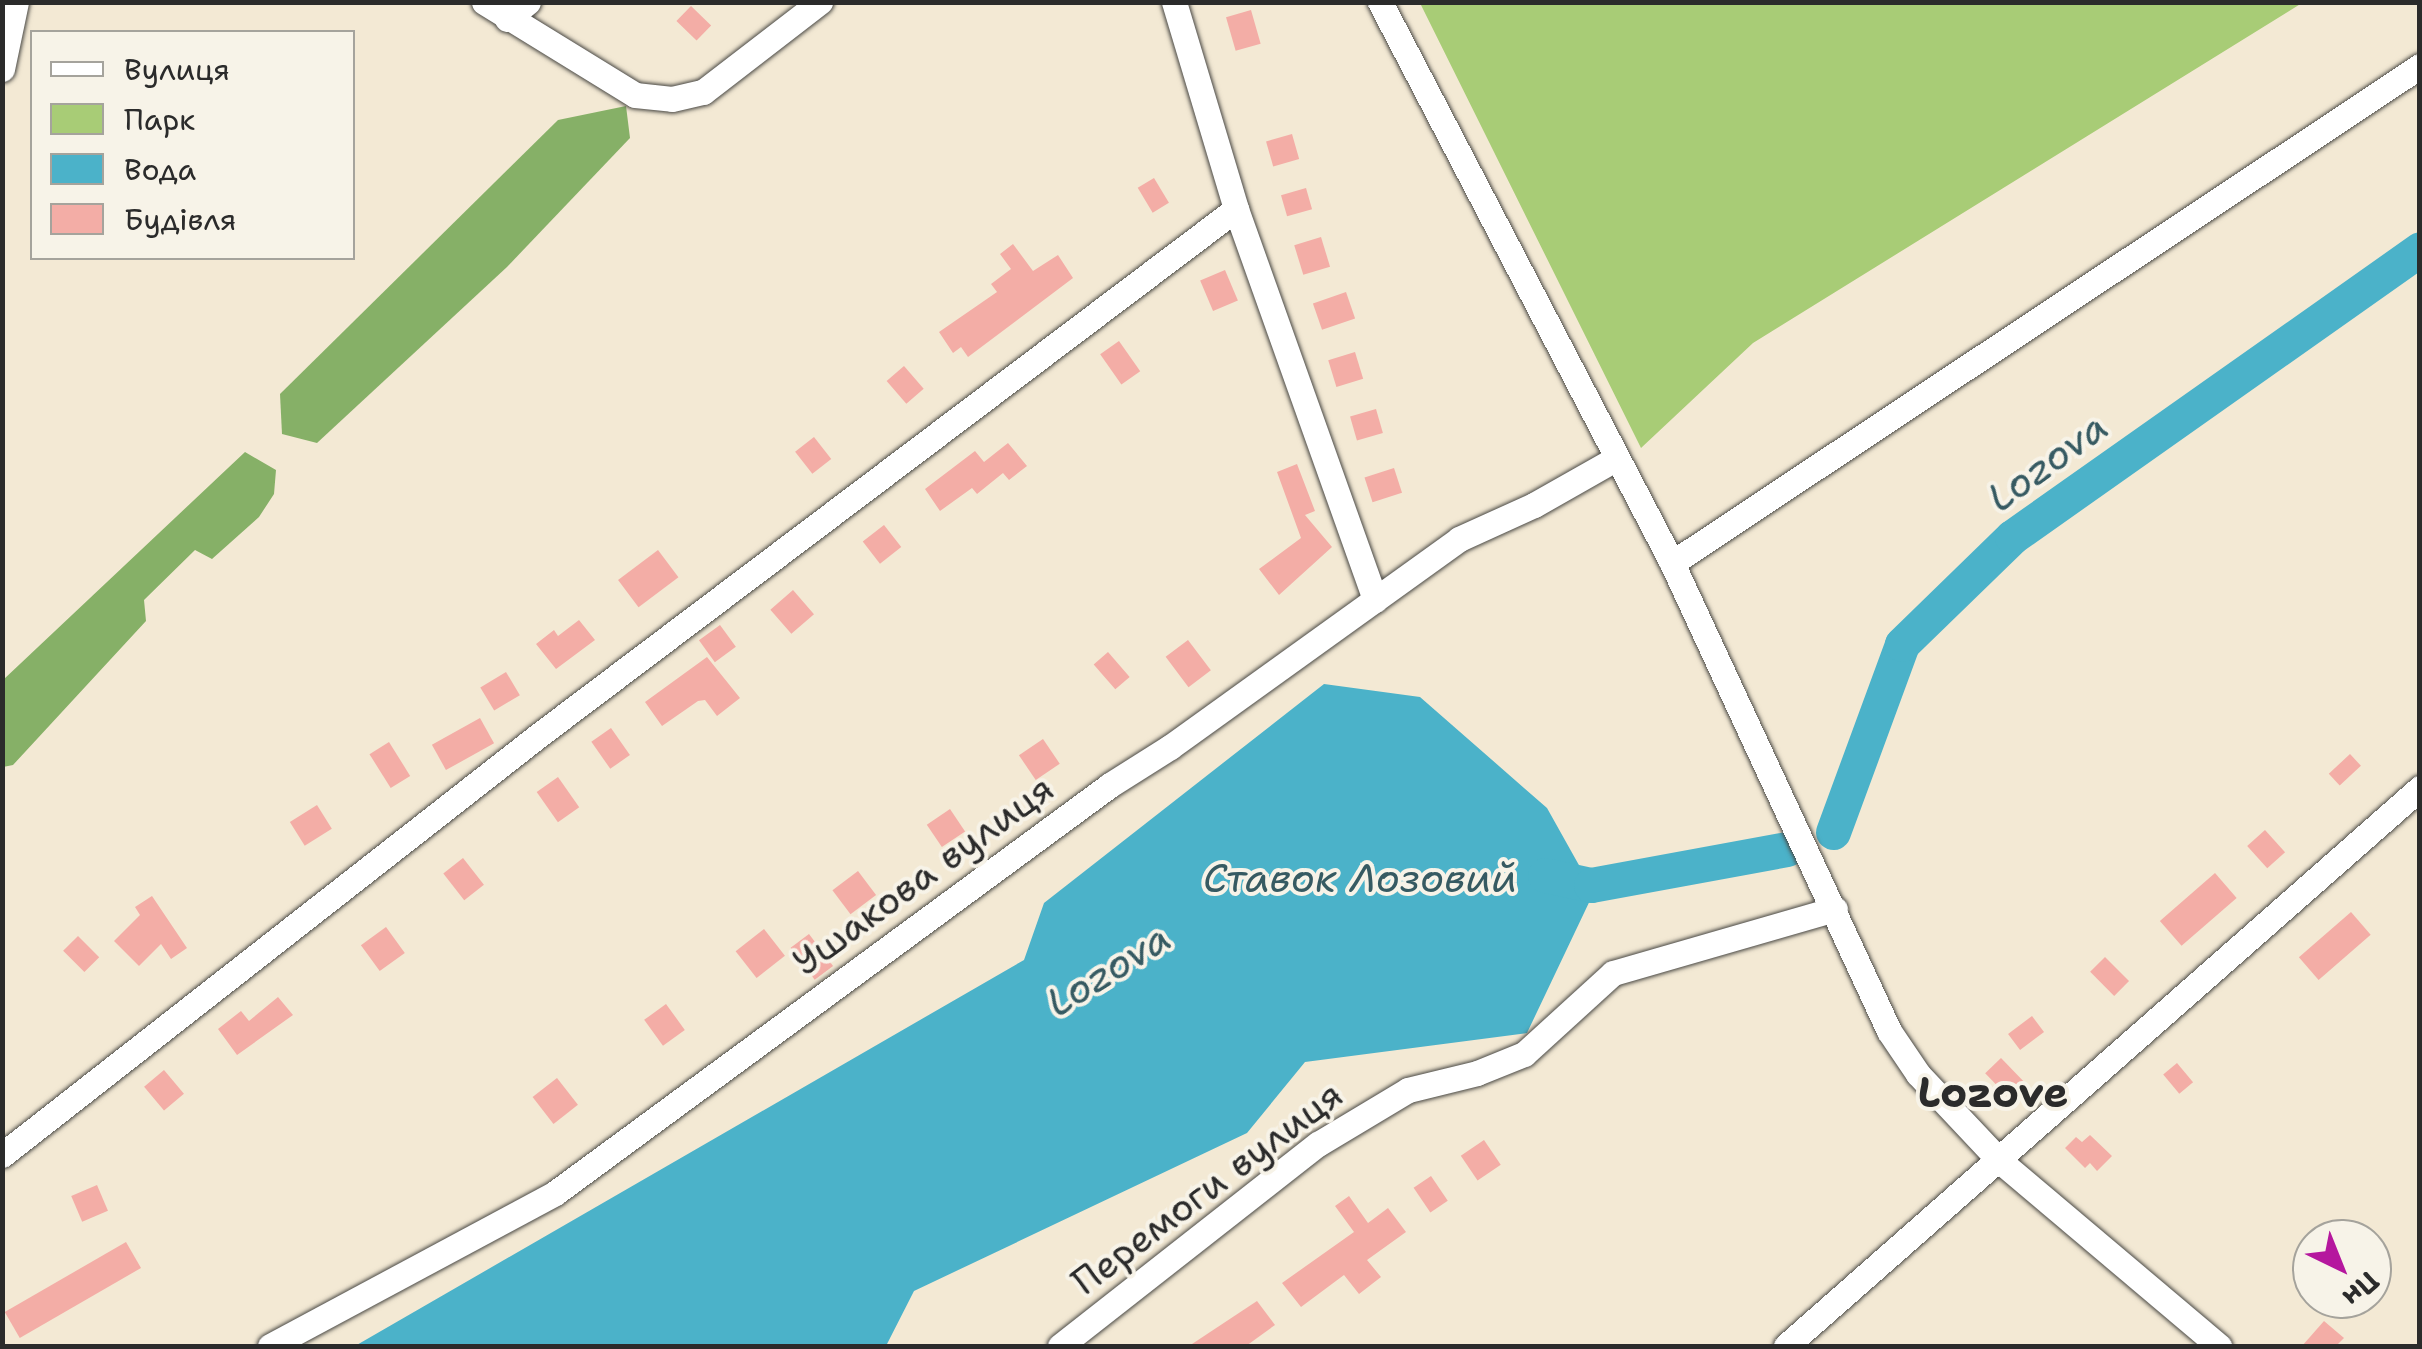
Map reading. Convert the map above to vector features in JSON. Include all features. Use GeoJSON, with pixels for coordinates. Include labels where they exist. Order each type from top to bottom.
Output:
{"type":"FeatureCollection","features":[{"type":"Feature","properties":{"kind":"street"},"geometry":{"type":"LineString","coordinates":[[2,69],[16,2]]}},
{"type":"Feature","properties":{"kind":"street"},"geometry":{"type":"LineString","coordinates":[[484,2],[635,94],[672,98],[703,92],[820,2]]}},
{"type":"Feature","properties":{"kind":"street"},"geometry":{"type":"LineString","coordinates":[[507,19],[528,2]]}},
{"type":"Feature","properties":{"kind":"street"},"geometry":{"type":"LineString","coordinates":[[1174,2],[1236,210],[1375,600]]}},
{"type":"Feature","properties":{"kind":"street"},"geometry":{"type":"LineString","coordinates":[[1380,2],[1672,562],[1890,1031],[1918,1074],[2000,1160],[2219,1346]]}},
{"type":"Feature","properties":{"kind":"street"},"geometry":{"type":"LineString","coordinates":[[1672,562],[2420,66]]}},
{"type":"Feature","properties":{"kind":"street"},"geometry":{"type":"LineString","coordinates":[[2,1155],[538,734],[1236,210]]}},
{"type":"Feature","properties":{"kind":"street","name":"Ушакова вулиця"},"geometry":{"type":"LineString","coordinates":[[270,1346],[555,1193],[1094,796],[1460,539],[1534,505],[1617,458]]}},
{"type":"Feature","properties":{"kind":"street"},"geometry":{"type":"LineString","coordinates":[[1786,1346],[2420,788]]}},
{"type":"Feature","properties":{"kind":"street","name":"Перемоги вулиця"},"geometry":{"type":"LineString","coordinates":[[1060,1346],[1318,1144],[1408,1090],[1477,1074],[1524,1054],[1613,973],[1835,909]]}},
{"type":"Feature","properties":{"kind":"green space"},"geometry":{"type":"Polygon","coordinates":[[[1420,3],[2302,3],[1753,343],[1641,448],[1420,3]]]}},
{"type":"Feature","properties":{"kind":"green space"},"geometry":{"type":"Polygon","coordinates":[[[626,106],[630,138],[507,267],[317,443],[282,434],[280,394],[558,120],[626,106]]]}},
{"type":"Feature","properties":{"kind":"green space"},"geometry":{"type":"Polygon","coordinates":[[[245,452],[276,470],[274,494],[259,517],[212,559],[195,550],[144,600],[146,621],[13,765],[3,767],[3,680],[245,452]]]}},
{"type":"Feature","properties":{"kind":"water","name":"Ставок Лозовий"},"geometry":{"type":"Polygon","coordinates":[[[1324,684],[1420,697],[1547,808],[1594,892],[1527,1033],[1305,1062],[1247,1133],[914,1291],[886,1346],[355,1346],[1024,960],[1044,903],[1324,684]]]}},
{"type":"Feature","properties":{"kind":"building"},"geometry":{"type":"Polygon","coordinates":[[[691,6],[711,25],[697,41],[676,21],[691,6]]]}},
{"type":"Feature","properties":{"kind":"building"},"geometry":{"type":"Polygon","coordinates":[[[1251,10],[1261,44],[1236,51],[1226,17],[1251,10]]]}},
{"type":"Feature","properties":{"kind":"building"},"geometry":{"type":"Polygon","coordinates":[[[1292,134],[1299,159],[1273,166],[1266,141],[1292,134]]]}},
{"type":"Feature","properties":{"kind":"building"},"geometry":{"type":"Polygon","coordinates":[[[1154,178],[1169,203],[1153,213],[1138,188],[1154,178]]]}},
{"type":"Feature","properties":{"kind":"building"},"geometry":{"type":"Polygon","coordinates":[[[1306,188],[1312,209],[1287,216],[1281,195],[1306,188]]]}},
{"type":"Feature","properties":{"kind":"building"},"geometry":{"type":"Polygon","coordinates":[[[1321,237],[1330,267],[1303,275],[1294,245],[1321,237]]]}},
{"type":"Feature","properties":{"kind":"building"},"geometry":{"type":"Polygon","coordinates":[[[1013,244],[1033,271],[1058,255],[1073,278],[968,357],[961,347],[953,353],[939,332],[997,292],[991,284],[1011,269],[1000,254],[1013,244]]]}},
{"type":"Feature","properties":{"kind":"building"},"geometry":{"type":"Polygon","coordinates":[[[1225,270],[1238,300],[1213,311],[1200,281],[1225,270]]]}},
{"type":"Feature","properties":{"kind":"building"},"geometry":{"type":"Polygon","coordinates":[[[1346,292],[1355,318],[1322,330],[1313,303],[1346,292]]]}},
{"type":"Feature","properties":{"kind":"building"},"geometry":{"type":"Polygon","coordinates":[[[1119,341],[1140,371],[1121,385],[1100,354],[1119,341]]]}},
{"type":"Feature","properties":{"kind":"building"},"geometry":{"type":"Polygon","coordinates":[[[1355,352],[1363,379],[1336,387],[1328,360],[1355,352]]]}},
{"type":"Feature","properties":{"kind":"building"},"geometry":{"type":"Polygon","coordinates":[[[904,366],[924,389],[906,404],[887,381],[904,366]]]}},
{"type":"Feature","properties":{"kind":"building"},"geometry":{"type":"Polygon","coordinates":[[[1376,409],[1383,433],[1357,440],[1350,416],[1376,409]]]}},
{"type":"Feature","properties":{"kind":"building"},"geometry":{"type":"Polygon","coordinates":[[[814,437],[831,459],[812,474],[795,452],[814,437]]]}},
{"type":"Feature","properties":{"kind":"building"},"geometry":{"type":"Polygon","coordinates":[[[1008,443],[1027,466],[1009,480],[1003,473],[977,494],[972,488],[940,511],[925,489],[975,451],[984,462],[1008,443]]]}},
{"type":"Feature","properties":{"kind":"building"},"geometry":{"type":"Polygon","coordinates":[[[1297,464],[1315,511],[1305,515],[1332,547],[1279,595],[1259,569],[1301,538],[1277,472],[1297,464]]]}},
{"type":"Feature","properties":{"kind":"building"},"geometry":{"type":"Polygon","coordinates":[[[1394,468],[1402,493],[1373,502],[1365,478],[1394,468]]]}},
{"type":"Feature","properties":{"kind":"building"},"geometry":{"type":"Polygon","coordinates":[[[884,525],[901,547],[880,564],[863,542],[884,525]]]}},
{"type":"Feature","properties":{"kind":"building"},"geometry":{"type":"Polygon","coordinates":[[[658,550],[678,577],[639,607],[618,580],[658,550]]]}},
{"type":"Feature","properties":{"kind":"building"},"geometry":{"type":"Polygon","coordinates":[[[793,590],[814,614],[791,634],[770,610],[793,590]]]}},
{"type":"Feature","properties":{"kind":"building"},"geometry":{"type":"Polygon","coordinates":[[[579,620],[595,640],[556,669],[536,644],[554,630],[558,636],[579,620]]]}},
{"type":"Feature","properties":{"kind":"building"},"geometry":{"type":"Polygon","coordinates":[[[720,625],[736,647],[715,662],[699,640],[720,625]]]}},
{"type":"Feature","properties":{"kind":"building"},"geometry":{"type":"Polygon","coordinates":[[[1188,640],[1211,670],[1189,687],[1166,657],[1188,640]]]}},
{"type":"Feature","properties":{"kind":"building"},"geometry":{"type":"Polygon","coordinates":[[[1108,652],[1130,677],[1115,689],[1094,664],[1108,652]]]}},
{"type":"Feature","properties":{"kind":"building"},"geometry":{"type":"Polygon","coordinates":[[[707,657],[740,698],[717,716],[705,700],[698,701],[662,726],[645,702],[707,657]]]}},
{"type":"Feature","properties":{"kind":"building"},"geometry":{"type":"Polygon","coordinates":[[[506,672],[520,695],[494,711],[480,687],[506,672]]]}},
{"type":"Feature","properties":{"kind":"building"},"geometry":{"type":"Polygon","coordinates":[[[480,718],[494,743],[446,770],[432,745],[480,718]]]}},
{"type":"Feature","properties":{"kind":"building"},"geometry":{"type":"Polygon","coordinates":[[[611,728],[630,755],[610,769],[591,742],[611,728]]]}},
{"type":"Feature","properties":{"kind":"building"},"geometry":{"type":"Polygon","coordinates":[[[1043,739],[1060,764],[1036,780],[1019,755],[1043,739]]]}},
{"type":"Feature","properties":{"kind":"building"},"geometry":{"type":"Polygon","coordinates":[[[389,742],[410,776],[391,788],[369,754],[389,742]]]}},
{"type":"Feature","properties":{"kind":"building"},"geometry":{"type":"Polygon","coordinates":[[[2350,754],[2361,766],[2340,785],[2329,774],[2350,754]]]}},
{"type":"Feature","properties":{"kind":"building"},"geometry":{"type":"Polygon","coordinates":[[[558,777],[579,807],[558,822],[537,792],[558,777]]]}},
{"type":"Feature","properties":{"kind":"building"},"geometry":{"type":"Polygon","coordinates":[[[317,805],[332,829],[305,846],[290,822],[317,805]]]}},
{"type":"Feature","properties":{"kind":"building"},"geometry":{"type":"Polygon","coordinates":[[[950,809],[965,831],[942,847],[927,825],[950,809]]]}},
{"type":"Feature","properties":{"kind":"building"},"geometry":{"type":"Polygon","coordinates":[[[2265,830],[2285,852],[2267,868],[2247,846],[2265,830]]]}},
{"type":"Feature","properties":{"kind":"building"},"geometry":{"type":"Polygon","coordinates":[[[463,858],[484,885],[464,900],[443,873],[463,858]]]}},
{"type":"Feature","properties":{"kind":"building"},"geometry":{"type":"Polygon","coordinates":[[[858,871],[876,895],[850,914],[832,890],[858,871]]]}},
{"type":"Feature","properties":{"kind":"building"},"geometry":{"type":"Polygon","coordinates":[[[2215,873],[2237,898],[2182,946],[2160,921],[2215,873]]]}},
{"type":"Feature","properties":{"kind":"building"},"geometry":{"type":"Polygon","coordinates":[[[152,896],[187,948],[171,959],[161,944],[139,966],[114,941],[140,915],[135,907],[152,896]]]}},
{"type":"Feature","properties":{"kind":"building"},"geometry":{"type":"Polygon","coordinates":[[[2351,912],[2371,935],[2319,980],[2299,957],[2351,912]]]}},
{"type":"Feature","properties":{"kind":"building"},"geometry":{"type":"Polygon","coordinates":[[[386,927],[405,953],[380,971],[361,945],[386,927]]]}},
{"type":"Feature","properties":{"kind":"building"},"geometry":{"type":"Polygon","coordinates":[[[764,929],[785,956],[757,978],[736,951],[764,929]]]}},
{"type":"Feature","properties":{"kind":"building"},"geometry":{"type":"Polygon","coordinates":[[[809,934],[833,966],[815,980],[791,948],[809,934]]]}},
{"type":"Feature","properties":{"kind":"building"},"geometry":{"type":"Polygon","coordinates":[[[78,936],[99,957],[84,972],[63,951],[78,936]]]}},
{"type":"Feature","properties":{"kind":"building"},"geometry":{"type":"Polygon","coordinates":[[[2105,957],[2129,981],[2114,996],[2090,972],[2105,957]]]}},
{"type":"Feature","properties":{"kind":"building"},"geometry":{"type":"Polygon","coordinates":[[[278,997],[293,1015],[237,1055],[218,1029],[241,1011],[249,1021],[278,997]]]}},
{"type":"Feature","properties":{"kind":"building"},"geometry":{"type":"Polygon","coordinates":[[[666,1004],[685,1030],[663,1046],[644,1020],[666,1004]]]}},
{"type":"Feature","properties":{"kind":"building"},"geometry":{"type":"Polygon","coordinates":[[[2032,1016],[2044,1032],[2020,1050],[2008,1034],[2032,1016]]]}},
{"type":"Feature","properties":{"kind":"building"},"geometry":{"type":"Polygon","coordinates":[[[2001,1058],[2023,1081],[2007,1096],[1985,1073],[2001,1058]]]}},
{"type":"Feature","properties":{"kind":"building"},"geometry":{"type":"Polygon","coordinates":[[[2177,1063],[2193,1082],[2179,1094],[2163,1075],[2177,1063]]]}},
{"type":"Feature","properties":{"kind":"building"},"geometry":{"type":"Polygon","coordinates":[[[164,1070],[184,1094],[164,1110],[144,1087],[164,1070]]]}},
{"type":"Feature","properties":{"kind":"building"},"geometry":{"type":"Polygon","coordinates":[[[557,1078],[578,1105],[554,1124],[533,1097],[557,1078]]]}},
{"type":"Feature","properties":{"kind":"building"},"geometry":{"type":"Polygon","coordinates":[[[2090,1135],[2112,1156],[2097,1171],[2090,1163],[2085,1168],[2065,1148],[2076,1137],[2082,1142],[2090,1135]]]}},
{"type":"Feature","properties":{"kind":"building"},"geometry":{"type":"Polygon","coordinates":[[[1484,1140],[1501,1165],[1478,1181],[1461,1156],[1484,1140]]]}},
{"type":"Feature","properties":{"kind":"building"},"geometry":{"type":"Polygon","coordinates":[[[1431,1176],[1448,1201],[1430,1213],[1414,1188],[1431,1176]]]}},
{"type":"Feature","properties":{"kind":"building"},"geometry":{"type":"Polygon","coordinates":[[[97,1185],[108,1211],[82,1222],[71,1196],[97,1185]]]}},
{"type":"Feature","properties":{"kind":"building"},"geometry":{"type":"Polygon","coordinates":[[[1349,1196],[1368,1223],[1388,1208],[1406,1232],[1367,1260],[1381,1277],[1359,1294],[1344,1275],[1301,1307],[1282,1283],[1354,1232],[1335,1206],[1349,1196]]]}},
{"type":"Feature","properties":{"kind":"building"},"geometry":{"type":"Polygon","coordinates":[[[126,1242],[141,1268],[20,1338],[5,1312],[126,1242]]]}},
{"type":"Feature","properties":{"kind":"building"},"geometry":{"type":"Polygon","coordinates":[[[1257,1301],[1275,1325],[1246,1346],[1189,1346],[1257,1301]]]}},
{"type":"Feature","properties":{"kind":"building"},"geometry":{"type":"Polygon","coordinates":[[[2324,1321],[2344,1338],[2336,1346],[2302,1346],[2324,1321]]]}},
{"type":"Feature","properties":{"kind":"waterway","name":"Lozova"},"geometry":{"type":"LineString","coordinates":[[1833,832],[1902,644],[2012,537],[2420,249]]}},
{"type":"Feature","properties":{"kind":"waterway","name":"Lozova"},"geometry":{"type":"LineString","coordinates":[[1545,875],[1591,885],[1787,849]]}},
{"type":"Feature","properties":{"kind":"district","name":"Lozove"},"geometry":{"type":"Point","coordinates":[1993,1092]}}]}
